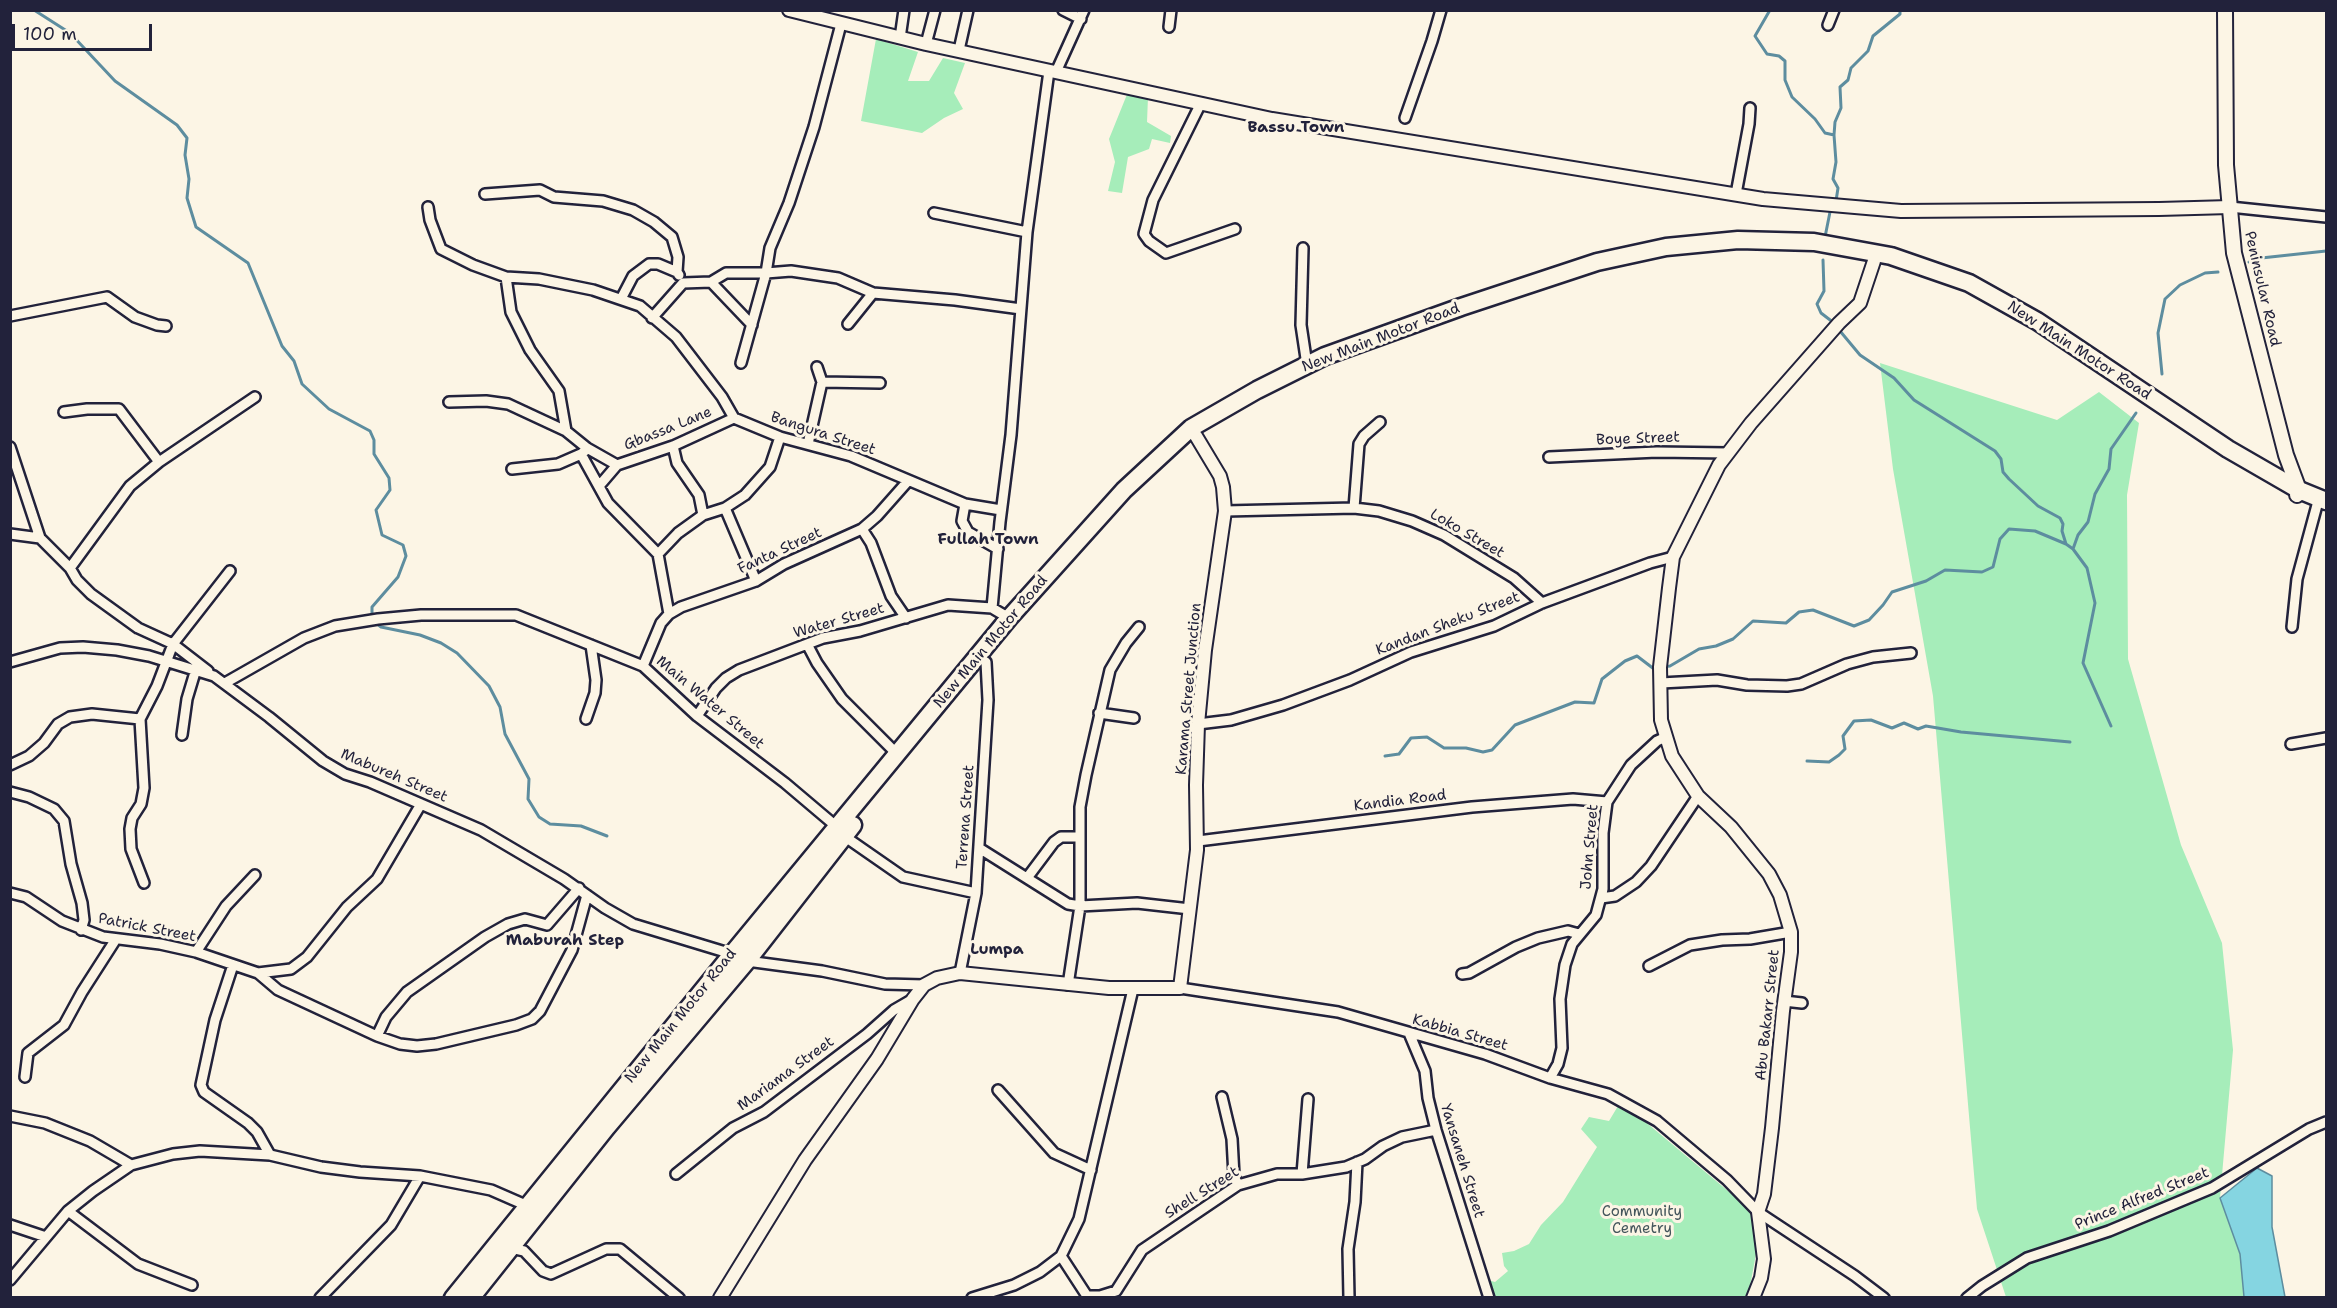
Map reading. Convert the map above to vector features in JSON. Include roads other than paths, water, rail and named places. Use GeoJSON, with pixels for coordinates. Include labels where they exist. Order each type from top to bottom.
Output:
{"type":"FeatureCollection","features":[{"type":"Feature","properties":{"kind":"highway","name":"New Main Motor Road"},"geometry":{"type":"LineString","coordinates":[[453,1298],[607,1127],[898,755],[1009,618],[1124,490],[1191,428],[1257,390],[1307,365],[1393,330],[1597,262],[1666,248],[1737,240],[1815,242],[1890,256],[1969,283],[2037,321],[2297,493]]}},
{"type":"Feature","properties":{"kind":"highway","name":"New Main Motor Road"},"geometry":{"type":"LineString","coordinates":[[840,832],[917,749],[1074,556],[1130,495],[1196,436],[1261,397],[1329,363],[1406,334],[1599,271],[1667,255],[1738,248],[1814,249],[1889,264],[1965,291],[2033,328],[2223,456],[2323,505]]}},
{"type":"Feature","properties":{"kind":"highway","name":"New Main Motor Road"},"geometry":{"type":"LineString","coordinates":[[471,1298],[511,1248],[533,1209]]}},
{"type":"Feature","properties":{"kind":"main road","name":"Peninsular Road"},"geometry":{"type":"LineString","coordinates":[[2225,10],[2226,165],[2234,253],[2297,493]]}},
{"type":"Feature","properties":{"kind":"street"},"geometry":{"type":"LineString","coordinates":[[789,10],[926,44],[1272,119],[1763,199],[1901,211],[2230,207],[2326,217]]}},
{"type":"Feature","properties":{"kind":"street"},"geometry":{"type":"LineString","coordinates":[[900,38],[904,10]]}},
{"type":"Feature","properties":{"kind":"street"},"geometry":{"type":"LineString","coordinates":[[926,44],[935,10]]}},
{"type":"Feature","properties":{"kind":"street"},"geometry":{"type":"LineString","coordinates":[[959,50],[968,10]]}},
{"type":"Feature","properties":{"kind":"street"},"geometry":{"type":"LineString","coordinates":[[992,608],[1011,435],[1027,232],[1053,71],[1082,15],[1066,14],[1063,10]]}},
{"type":"Feature","properties":{"kind":"street"},"geometry":{"type":"LineString","coordinates":[[1169,27],[1171,10]]}},
{"type":"Feature","properties":{"kind":"street"},"geometry":{"type":"LineString","coordinates":[[1405,118],[1441,10]]}},
{"type":"Feature","properties":{"kind":"street"},"geometry":{"type":"LineString","coordinates":[[1828,25],[1834,10]]}},
{"type":"Feature","properties":{"kind":"street"},"geometry":{"type":"LineString","coordinates":[[741,363],[766,273],[770,248],[789,203],[814,127],[841,24]]}},
{"type":"Feature","properties":{"kind":"street"},"geometry":{"type":"LineString","coordinates":[[1201,103],[1154,200],[1144,234],[1149,241],[1166,253],[1235,230]]}},
{"type":"Feature","properties":{"kind":"street"},"geometry":{"type":"LineString","coordinates":[[1736,194],[1750,108]]}},
{"type":"Feature","properties":{"kind":"street"},"geometry":{"type":"LineString","coordinates":[[485,194],[540,190],[554,197],[603,201],[633,210],[654,222],[672,237],[678,257],[677,272],[683,283]]}},
{"type":"Feature","properties":{"kind":"street"},"geometry":{"type":"LineString","coordinates":[[428,207],[430,220],[441,249],[473,265],[506,277],[539,279],[593,290],[640,306],[676,337],[722,397],[734,418]]}},
{"type":"Feature","properties":{"kind":"street"},"geometry":{"type":"LineString","coordinates":[[934,213],[1027,232]]}},
{"type":"Feature","properties":{"kind":"street"},"geometry":{"type":"LineString","coordinates":[[1303,248],[1301,325],[1307,365]]}},
{"type":"Feature","properties":{"kind":"street","name":"Abu Bakarr Street"},"geometry":{"type":"LineString","coordinates":[[1753,1298],[1761,1278],[1764,1259],[1758,1212],[1764,1194],[1772,1128],[1791,952],[1791,932],[1780,895],[1769,874],[1731,827],[1698,796],[1672,756],[1661,720],[1660,667],[1673,557],[1719,465],[1751,423],[1839,323],[1860,303],[1874,261]]}},
{"type":"Feature","properties":{"kind":"street"},"geometry":{"type":"LineString","coordinates":[[621,299],[633,276],[649,264],[654,263],[677,272]]}},
{"type":"Feature","properties":{"kind":"street"},"geometry":{"type":"LineString","coordinates":[[652,318],[683,283],[711,282],[726,273],[791,271],[838,278],[873,293],[1021,309]]}},
{"type":"Feature","properties":{"kind":"street"},"geometry":{"type":"LineString","coordinates":[[506,277],[511,312],[530,350],[559,391],[566,431]]}},
{"type":"Feature","properties":{"kind":"street"},"geometry":{"type":"LineString","coordinates":[[711,282],[752,325]]}},
{"type":"Feature","properties":{"kind":"street"},"geometry":{"type":"LineString","coordinates":[[848,324],[873,293]]}},
{"type":"Feature","properties":{"kind":"street"},"geometry":{"type":"LineString","coordinates":[[10,316],[107,297],[135,317],[156,325],[166,326]]}},
{"type":"Feature","properties":{"kind":"street"},"geometry":{"type":"LineString","coordinates":[[808,444],[822,382],[817,367]]}},
{"type":"Feature","properties":{"kind":"street"},"geometry":{"type":"LineString","coordinates":[[822,382],[880,383]]}},
{"type":"Feature","properties":{"kind":"street"},"geometry":{"type":"LineString","coordinates":[[70,568],[123,495],[159,462],[255,398]]}},
{"type":"Feature","properties":{"kind":"street","name":"Gbassa Lane"},"geometry":{"type":"LineString","coordinates":[[449,402],[486,401],[508,404],[566,431],[584,451],[617,465],[673,446],[734,418]]}},
{"type":"Feature","properties":{"kind":"street"},"geometry":{"type":"LineString","coordinates":[[64,412],[119,409],[159,462]]}},
{"type":"Feature","properties":{"kind":"street","name":"Bangura Street"},"geometry":{"type":"LineString","coordinates":[[734,418],[780,437],[851,456],[964,504],[1001,510]]}},
{"type":"Feature","properties":{"kind":"street"},"geometry":{"type":"LineString","coordinates":[[1354,508],[1359,444],[1364,436],[1380,422]]}},
{"type":"Feature","properties":{"kind":"street","name":"Karama Street Junction"},"geometry":{"type":"LineString","coordinates":[[1180,988],[1198,841],[1196,785],[1198,724],[1205,650],[1225,511],[1220,476],[1196,436]]}},
{"type":"Feature","properties":{"kind":"street"},"geometry":{"type":"LineString","coordinates":[[658,554],[678,533],[703,515],[725,508],[745,495],[770,467],[780,437]]}},
{"type":"Feature","properties":{"kind":"street"},"geometry":{"type":"LineString","coordinates":[[673,446],[677,464],[699,495],[703,515]]}},
{"type":"Feature","properties":{"kind":"street"},"geometry":{"type":"LineString","coordinates":[[10,447],[40,538],[70,568],[77,580],[118,615],[138,628],[173,644],[214,676]]}},
{"type":"Feature","properties":{"kind":"street"},"geometry":{"type":"LineString","coordinates":[[513,469],[558,464],[584,451],[608,503],[658,554],[669,614],[661,623],[644,666]]}},
{"type":"Feature","properties":{"kind":"street","name":"Boye Street"},"geometry":{"type":"LineString","coordinates":[[1549,457],[1657,452],[1728,453]]}},
{"type":"Feature","properties":{"kind":"street"},"geometry":{"type":"LineString","coordinates":[[599,486],[617,465]]}},
{"type":"Feature","properties":{"kind":"street","name":"Fanta Street"},"geometry":{"type":"LineString","coordinates":[[669,614],[681,607],[756,581],[784,564],[862,529],[877,516],[908,481]]}},
{"type":"Feature","properties":{"kind":"street"},"geometry":{"type":"LineString","coordinates":[[964,504],[962,521],[968,532],[998,549]]}},
{"type":"Feature","properties":{"kind":"street"},"geometry":{"type":"LineString","coordinates":[[2292,627],[2297,579],[2323,505]]}},
{"type":"Feature","properties":{"kind":"street"},"geometry":{"type":"LineString","coordinates":[[725,508],[756,581]]}},
{"type":"Feature","properties":{"kind":"street","name":"Loko Street"},"geometry":{"type":"LineString","coordinates":[[1225,511],[1354,508],[1379,511],[1412,521],[1444,535],[1514,578],[1542,603]]}},
{"type":"Feature","properties":{"kind":"street"},"geometry":{"type":"LineString","coordinates":[[862,529],[879,563],[891,596],[906,618]]}},
{"type":"Feature","properties":{"kind":"street"},"geometry":{"type":"LineString","coordinates":[[10,534],[40,538]]}},
{"type":"Feature","properties":{"kind":"street","name":"Kandan Sheku Street"},"geometry":{"type":"LineString","coordinates":[[1198,724],[1231,720],[1283,705],[1350,680],[1411,652],[1494,626],[1542,603],[1650,563],[1673,557]]}},
{"type":"Feature","properties":{"kind":"street"},"geometry":{"type":"LineString","coordinates":[[144,883],[131,849],[130,829],[132,818],[141,804],[144,788],[140,719],[157,686],[173,644],[230,571]]}},
{"type":"Feature","properties":{"kind":"street","name":"Water Street"},"geometry":{"type":"LineString","coordinates":[[697,716],[716,688],[726,678],[739,670],[823,638],[860,631],[948,605],[992,608],[1009,618]]}},
{"type":"Feature","properties":{"kind":"street","name":"Main Water Street"},"geometry":{"type":"LineString","coordinates":[[225,684],[304,638],[335,626],[421,615],[516,615],[644,666],[697,716],[785,783],[840,832],[903,877],[976,892]]}},
{"type":"Feature","properties":{"kind":"street"},"geometry":{"type":"LineString","coordinates":[[1068,985],[1080,906],[1080,807],[1110,670],[1126,643],[1139,627]]}},
{"type":"Feature","properties":{"kind":"street"},"geometry":{"type":"LineString","coordinates":[[807,644],[842,699],[898,755]]}},
{"type":"Feature","properties":{"kind":"street"},"geometry":{"type":"LineString","coordinates":[[586,719],[595,693],[596,680],[591,645]]}},
{"type":"Feature","properties":{"kind":"street","name":"Mabureh Street"},"geometry":{"type":"LineString","coordinates":[[10,662],[71,647],[117,650],[166,660],[195,669],[214,676],[323,761],[345,774],[370,782],[481,830],[579,888],[633,924],[740,957],[885,984],[924,985]]}},
{"type":"Feature","properties":{"kind":"street"},"geometry":{"type":"LineString","coordinates":[[1661,683],[1717,680],[1747,685],[1787,686],[1801,684],[1847,664],[1874,657],[1911,653]]}},
{"type":"Feature","properties":{"kind":"street","name":"Terrena Street"},"geometry":{"type":"LineString","coordinates":[[960,973],[976,892],[988,700],[986,662]]}},
{"type":"Feature","properties":{"kind":"street"},"geometry":{"type":"LineString","coordinates":[[182,735],[187,699],[195,669]]}},
{"type":"Feature","properties":{"kind":"street"},"geometry":{"type":"LineString","coordinates":[[1099,713],[1134,718]]}},
{"type":"Feature","properties":{"kind":"street"},"geometry":{"type":"LineString","coordinates":[[10,765],[29,756],[44,743],[58,724],[70,717],[92,714],[140,719]]}},
{"type":"Feature","properties":{"kind":"street","name":"John Street"},"geometry":{"type":"LineString","coordinates":[[1550,1078],[1558,1064],[1562,1048],[1560,999],[1565,965],[1572,944],[1596,915],[1601,898],[1607,802],[1631,765],[1657,741],[1666,737]]}},
{"type":"Feature","properties":{"kind":"street"},"geometry":{"type":"LineString","coordinates":[[2291,744],[2326,738]]}},
{"type":"Feature","properties":{"kind":"street"},"geometry":{"type":"LineString","coordinates":[[10,792],[29,797],[54,809],[64,821],[68,850],[82,903],[84,920],[81,930]]}},
{"type":"Feature","properties":{"kind":"street"},"geometry":{"type":"LineString","coordinates":[[1601,898],[1615,896],[1636,882],[1651,866],[1698,796]]}},
{"type":"Feature","properties":{"kind":"street","name":"Kandia Road"},"geometry":{"type":"LineString","coordinates":[[1198,841],[1472,807],[1573,799],[1607,802]]}},
{"type":"Feature","properties":{"kind":"street","name":"Patrick Street"},"geometry":{"type":"LineString","coordinates":[[10,893],[26,897],[62,921],[81,930],[116,939],[159,944],[196,952],[258,972],[291,969],[300,964],[341,914],[376,879],[421,804]]}},
{"type":"Feature","properties":{"kind":"street"},"geometry":{"type":"LineString","coordinates":[[1027,878],[1054,842],[1061,837],[1080,837]]}},
{"type":"Feature","properties":{"kind":"street"},"geometry":{"type":"LineString","coordinates":[[979,848],[1068,904],[1080,906],[1137,903],[1190,909]]}},
{"type":"Feature","properties":{"kind":"street"},"geometry":{"type":"LineString","coordinates":[[196,952],[226,906],[255,875]]}},
{"type":"Feature","properties":{"kind":"street"},"geometry":{"type":"LineString","coordinates":[[377,1036],[386,1017],[407,992],[485,937],[508,924],[525,919],[547,925],[579,888]]}},
{"type":"Feature","properties":{"kind":"street"},"geometry":{"type":"LineString","coordinates":[[258,972],[278,990],[377,1036],[400,1044],[417,1046],[436,1044],[516,1025],[531,1019],[540,1011],[572,950],[587,895]]}},
{"type":"Feature","properties":{"kind":"street"},"geometry":{"type":"LineString","coordinates":[[1462,974],[1476,970],[1516,947],[1538,938],[1569,931],[1579,934]]}},
{"type":"Feature","properties":{"kind":"street"},"geometry":{"type":"LineString","coordinates":[[1649,966],[1690,945],[1791,932]]}},
{"type":"Feature","properties":{"kind":"street"},"geometry":{"type":"LineString","coordinates":[[25,1077],[28,1053],[64,1025],[116,939]]}},
{"type":"Feature","properties":{"kind":"street"},"geometry":{"type":"LineString","coordinates":[[232,965],[215,1020],[201,1085],[204,1092],[257,1132],[270,1155]]}},
{"type":"Feature","properties":{"kind":"street"},"geometry":{"type":"LineString","coordinates":[[720,1298],[805,1160],[877,1059],[913,999],[924,985],[937,978],[960,973]]}},
{"type":"Feature","properties":{"kind":"street","name":"Kabbia Street"},"geometry":{"type":"LineString","coordinates":[[960,973],[1068,985],[1133,989],[1180,988],[1338,1012],[1485,1054],[1550,1078],[1608,1094],[1657,1121],[1727,1180],[1758,1212],[1855,1276],[1884,1298]]}},
{"type":"Feature","properties":{"kind":"street"},"geometry":{"type":"LineString","coordinates":[[972,1298],[1014,1285],[1040,1272],[1061,1256],[1079,1218],[1133,989]]}},
{"type":"Feature","properties":{"kind":"street","name":"Mariama Street"},"geometry":{"type":"LineString","coordinates":[[676,1174],[733,1128],[764,1112],[867,1034],[894,1010],[913,999]]}},
{"type":"Feature","properties":{"kind":"street"},"geometry":{"type":"LineString","coordinates":[[1784,1001],[1803,1003]]}},
{"type":"Feature","properties":{"kind":"street","name":"Yansaneh Street"},"geometry":{"type":"LineString","coordinates":[[1409,1033],[1425,1071],[1428,1098],[1436,1130],[1489,1298]]}},
{"type":"Feature","properties":{"kind":"street"},"geometry":{"type":"LineString","coordinates":[[998,1090],[1054,1154],[1091,1170]]}},
{"type":"Feature","properties":{"kind":"street"},"geometry":{"type":"LineString","coordinates":[[1222,1097],[1232,1139],[1234,1176],[1238,1185]]}},
{"type":"Feature","properties":{"kind":"street"},"geometry":{"type":"LineString","coordinates":[[1302,1174],[1308,1099]]}},
{"type":"Feature","properties":{"kind":"street"},"geometry":{"type":"LineString","coordinates":[[10,1116],[54,1126],[90,1141],[131,1165]]}},
{"type":"Feature","properties":{"kind":"street","name":"Prince Alfred Street"},"geometry":{"type":"LineString","coordinates":[[1967,1298],[2027,1258],[2109,1231],[2211,1188],[2309,1129],[2326,1122]]}},
{"type":"Feature","properties":{"kind":"street","name":"Shell Street"},"geometry":{"type":"LineString","coordinates":[[1061,1256],[1086,1297],[1118,1294],[1142,1250],[1238,1185],[1277,1174],[1302,1174],[1346,1167],[1402,1137],[1436,1130]]}},
{"type":"Feature","properties":{"kind":"street"},"geometry":{"type":"LineString","coordinates":[[10,1280],[68,1211],[93,1191],[131,1165],[172,1154],[200,1151],[270,1155],[321,1167],[420,1176],[491,1190],[533,1209]]}},
{"type":"Feature","properties":{"kind":"street"},"geometry":{"type":"LineString","coordinates":[[1349,1298],[1348,1249],[1355,1202],[1357,1162]]}},
{"type":"Feature","properties":{"kind":"street"},"geometry":{"type":"LineString","coordinates":[[320,1298],[391,1225],[420,1176]]}},
{"type":"Feature","properties":{"kind":"street"},"geometry":{"type":"LineString","coordinates":[[68,1211],[138,1264],[192,1285]]}},
{"type":"Feature","properties":{"kind":"street"},"geometry":{"type":"LineString","coordinates":[[10,1225],[46,1237]]}},
{"type":"Feature","properties":{"kind":"street"},"geometry":{"type":"LineString","coordinates":[[511,1248],[524,1251],[543,1271],[551,1274],[606,1249],[620,1249],[679,1298]]}},
{"type":"Feature","properties":{"kind":"water"},"geometry":{"type":"Polygon","coordinates":[[[2257,1168],[2272,1176],[2272,1227],[2285,1297],[2244,1297],[2240,1254],[2220,1198],[2257,1168]]]}},
{"type":"Feature","properties":{"kind":"waterway"},"geometry":{"type":"LineString","coordinates":[[34,10],[70,33],[115,81],[177,125],[187,138],[185,155],[189,179],[187,198],[196,227],[248,263],[282,346],[294,361],[302,384],[329,409],[370,431],[374,440],[374,454],[389,478],[390,490],[376,510],[382,535],[403,545],[406,556],[398,577],[372,607],[372,618]]}},
{"type":"Feature","properties":{"kind":"waterway"},"geometry":{"type":"LineString","coordinates":[[1770,10],[1755,36],[1767,54],[1779,56],[1785,61],[1785,80],[1792,97],[1815,119],[1825,133],[1834,135]]}},
{"type":"Feature","properties":{"kind":"waterway"},"geometry":{"type":"LineString","coordinates":[[1836,201],[1838,188],[1833,179],[1836,162],[1834,135],[1835,122],[1841,108],[1840,87],[1848,80],[1851,68],[1868,51],[1873,36],[1900,14],[1900,10]]}},
{"type":"Feature","properties":{"kind":"waterway"},"geometry":{"type":"LineString","coordinates":[[1825,237],[1830,212]]}},
{"type":"Feature","properties":{"kind":"waterway"},"geometry":{"type":"LineString","coordinates":[[2249,262],[2252,259],[2326,251]]}},
{"type":"Feature","properties":{"kind":"waterway"},"geometry":{"type":"LineString","coordinates":[[1823,260],[1824,291],[1817,304],[1821,313],[1834,323]]}},
{"type":"Feature","properties":{"kind":"waterway"},"geometry":{"type":"LineString","coordinates":[[2162,374],[2158,333],[2165,299],[2180,285],[2205,273],[2218,272]]}},
{"type":"Feature","properties":{"kind":"waterway"},"geometry":{"type":"LineString","coordinates":[[1840,331],[1860,355],[1894,378],[1914,400],[1995,451],[2001,459],[2003,472],[2009,479],[2038,506],[2060,518],[2066,544],[2073,549]]}},
{"type":"Feature","properties":{"kind":"waterway"},"geometry":{"type":"LineString","coordinates":[[2111,726],[2083,663],[2095,603],[2087,568],[2073,549],[2078,535],[2088,522],[2095,494],[2109,469],[2111,449],[2136,413]]}},
{"type":"Feature","properties":{"kind":"waterway"},"geometry":{"type":"LineString","coordinates":[[1663,667],[1670,666],[1699,649],[1716,646],[1733,639],[1753,621],[1786,623],[1799,612],[1813,610],[1854,626],[1869,620],[1892,592],[1926,581],[1945,570],[1982,572],[1993,567],[2000,539],[2009,529],[2035,531],[2066,544]]}},
{"type":"Feature","properties":{"kind":"waterway"},"geometry":{"type":"LineString","coordinates":[[376,623],[381,627],[420,635],[441,643],[457,653],[489,686],[500,707],[505,734],[529,779],[528,799],[539,817],[550,824],[581,826],[607,836]]}},
{"type":"Feature","properties":{"kind":"waterway"},"geometry":{"type":"LineString","coordinates":[[1385,756],[1399,754],[1411,738],[1427,737],[1444,748],[1466,748],[1483,752],[1492,750],[1515,725],[1575,702],[1594,703],[1602,679],[1625,661],[1637,656],[1654,669],[1657,668]]}},
{"type":"Feature","properties":{"kind":"waterway"},"geometry":{"type":"LineString","coordinates":[[1807,761],[1829,762],[1839,755],[1845,749],[1843,736],[1854,721],[1871,720],[1892,728],[1904,723],[1918,729],[1926,726],[1961,732],[2070,742]]}},
{"type":"Feature","properties":{"kind":"district","name":"Bassu Town"},"geometry":{"type":"Point","coordinates":[1296,128]}},
{"type":"Feature","properties":{"kind":"district","name":"Fullah Town"},"geometry":{"type":"Point","coordinates":[988,540]}},
{"type":"Feature","properties":{"kind":"district","name":"Maburah Step"},"geometry":{"type":"Point","coordinates":[565,941]}},
{"type":"Feature","properties":{"kind":"district","name":"Lumpa"},"geometry":{"type":"Point","coordinates":[997,950]}},
{"type":"Feature","properties":{"kind":"park label","name":"Community Cemetry"},"geometry":{"type":"Point","coordinates":[1642,1220]}}]}
